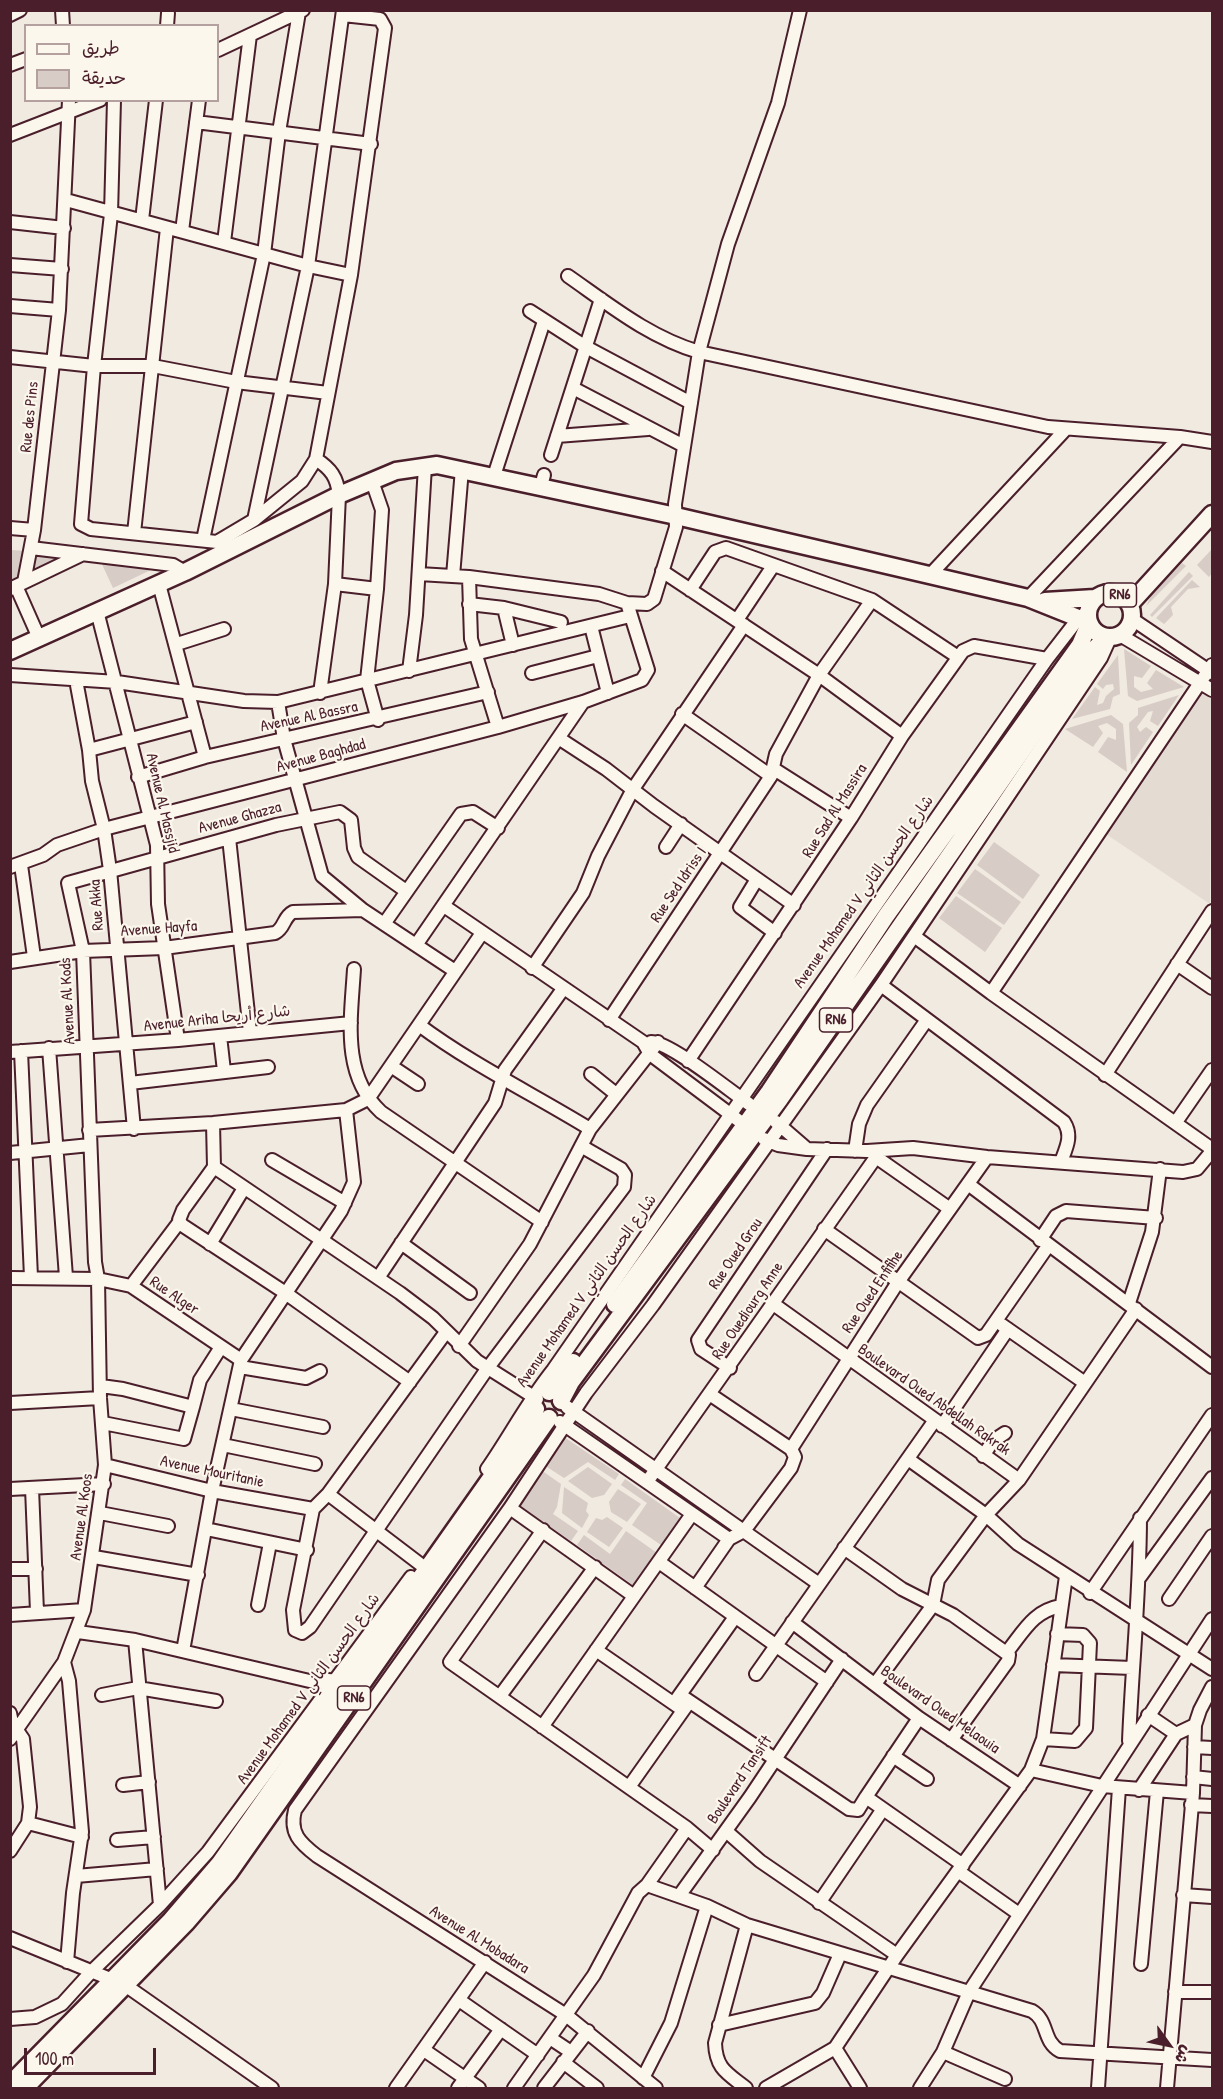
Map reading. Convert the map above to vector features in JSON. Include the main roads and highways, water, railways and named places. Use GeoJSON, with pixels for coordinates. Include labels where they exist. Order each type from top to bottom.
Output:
{"type":"FeatureCollection","features":[{"type":"Feature","properties":{"kind":"main road"},"geometry":{"type":"LineString","coordinates":[[10,651],[185,572],[220,548],[396,471],[424,466],[462,469],[494,476],[542,481],[676,516],[1035,599],[1088,615]]}},
{"type":"Feature","properties":{"kind":"main road","name":"RN6"},"geometry":{"type":"LineString","coordinates":[[10,2084],[186,1923],[229,1873],[336,1701],[352,1690],[551,1407],[1084,661],[1113,636],[1126,605],[1212,514]]}},
{"type":"Feature","properties":{"kind":"main road","name":"RN6"},"geometry":{"type":"LineString","coordinates":[[762,1112],[812,1029],[886,916],[1080,645],[1088,615],[1105,593],[1126,605]]}},
{"type":"Feature","properties":{"kind":"main road"},"geometry":{"type":"LineString","coordinates":[[1035,599],[1088,615]]}},
{"type":"Feature","properties":{"kind":"main road","name":"RN6"},"geometry":{"type":"LineString","coordinates":[[1088,615],[1094,631],[1113,636]]}},
{"type":"Feature","properties":{"kind":"main road","name":"RN6"},"geometry":{"type":"LineString","coordinates":[[26,2088],[119,1982]]}}]}
